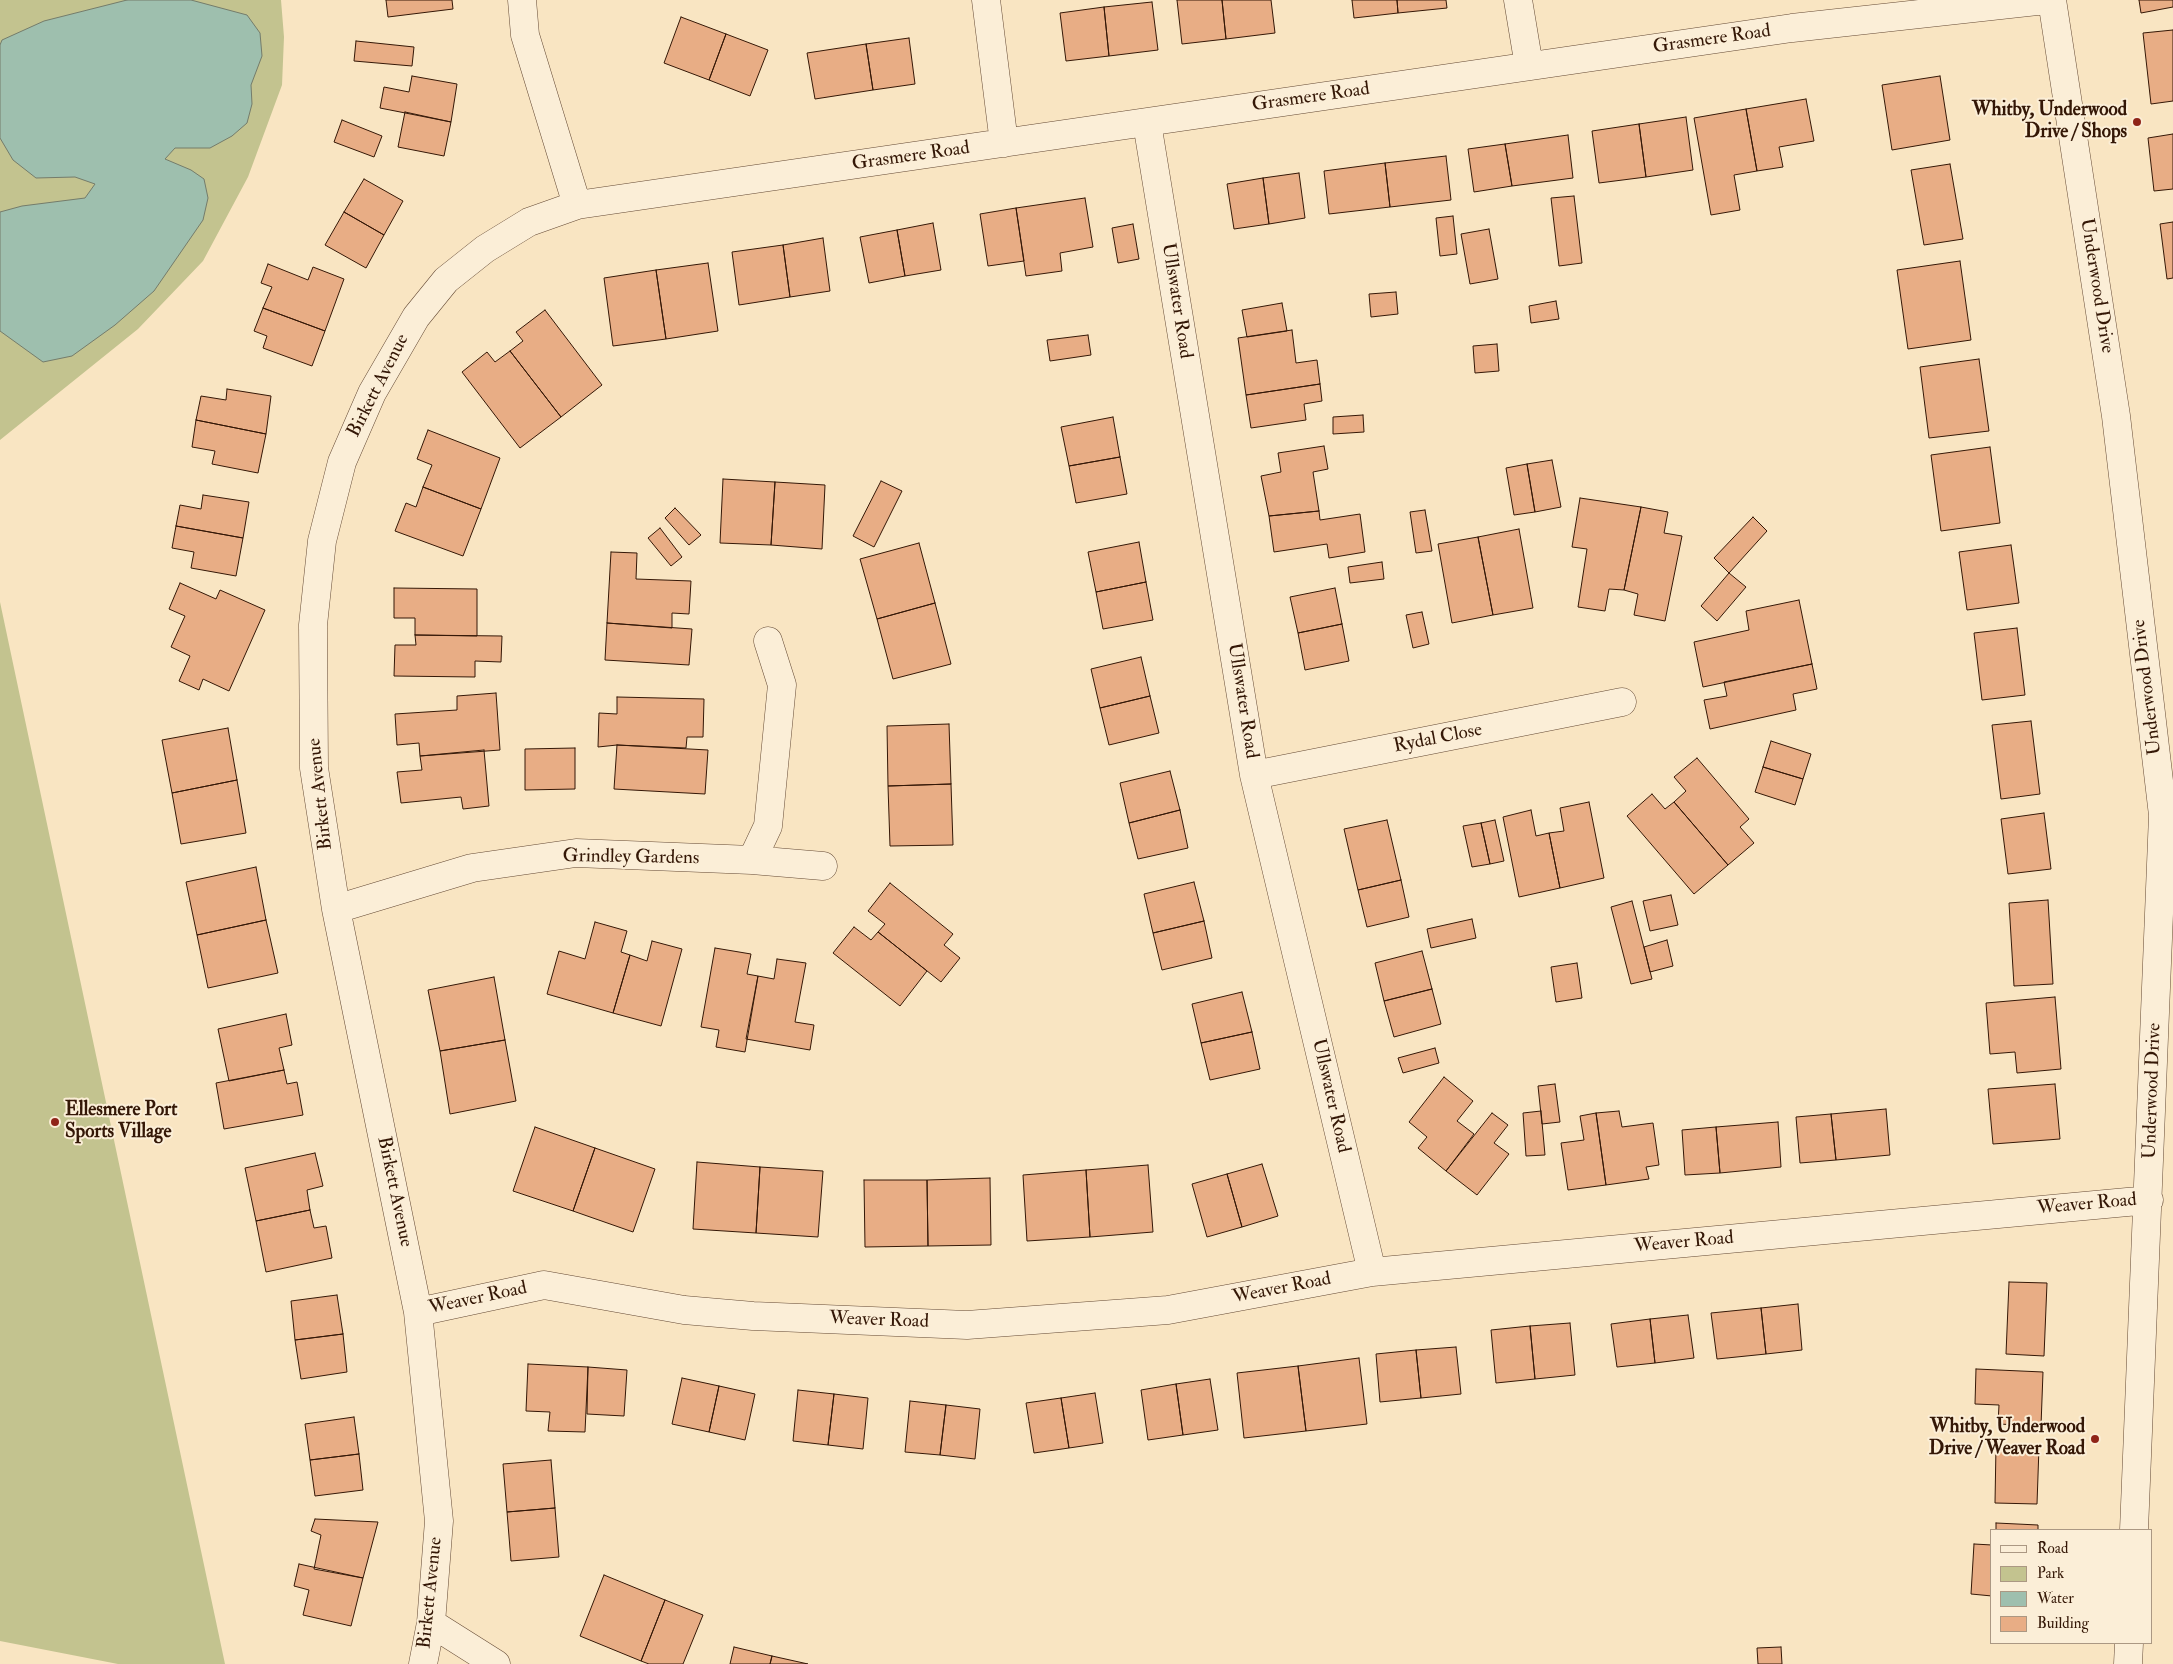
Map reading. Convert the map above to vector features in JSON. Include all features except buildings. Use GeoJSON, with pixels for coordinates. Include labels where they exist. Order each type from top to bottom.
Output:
{"type":"FeatureCollection","features":[{"type":"Feature","properties":{"kind":"street"},"geometry":{"type":"LineString","coordinates":[[522,0],[525,35],[577,205]]}},
{"type":"Feature","properties":{"kind":"street"},"geometry":{"type":"LineString","coordinates":[[986,0],[1004,144]]}},
{"type":"Feature","properties":{"kind":"street"},"geometry":{"type":"LineString","coordinates":[[1518,0],[1529,66]]}},
{"type":"Feature","properties":{"kind":"street","name":"Grasmere Road"},"geometry":{"type":"LineString","coordinates":[[577,205],[1958,4],[2046,0]]}},
{"type":"Feature","properties":{"kind":"street","name":"Underwood Drive"},"geometry":{"type":"LineString","coordinates":[[2052,0],[2116,416],[2168,815],[2148,1200],[2134,1529]]}},
{"type":"Feature","properties":{"kind":"street","name":"Ullswater Road"},"geometry":{"type":"LineString","coordinates":[[1147,122],[1254,775],[1372,1272]]}},
{"type":"Feature","properties":{"kind":"street","name":"Birkett Avenue"},"geometry":{"type":"LineString","coordinates":[[423,1664],[431,1623],[439,1521],[418,1312],[336,909],[314,768],[312,625],[322,541],[342,462],[372,392],[416,317],[446,280],[484,249],[529,222],[577,205]]}},
{"type":"Feature","properties":{"kind":"street"},"geometry":{"type":"LineString","coordinates":[[752,860],[768,826],[782,685],[768,641]]}},
{"type":"Feature","properties":{"kind":"street","name":"Rydal Close"},"geometry":{"type":"LineString","coordinates":[[1254,775],[1622,702]]}},
{"type":"Feature","properties":{"kind":"street","name":"Grindley Gardens"},"geometry":{"type":"LineString","coordinates":[[336,909],[472,868],[576,853],[752,860],[823,866]]}},
{"type":"Feature","properties":{"kind":"street","name":"Weaver Road"},"geometry":{"type":"LineString","coordinates":[[418,1312],[544,1285],[684,1310],[753,1316],[967,1325],[1168,1310],[1372,1272],[2148,1200]]}},
{"type":"Feature","properties":{"kind":"street"},"geometry":{"type":"LineString","coordinates":[[431,1623],[496,1664]]}},
{"type":"Feature","properties":{"kind":"street"},"geometry":{"type":"LineString","coordinates":[[2128,1664],[2129,1644]]}},
{"type":"Feature","properties":{"kind":"green space"},"geometry":{"type":"Polygon","coordinates":[[[0,0],[281,0],[284,37],[282,85],[248,177],[203,261],[138,329],[0,440],[0,0]]]}},
{"type":"Feature","properties":{"kind":"green space","name":"Ellesmere Port Sports Village"},"geometry":{"type":"Polygon","coordinates":[[[0,602],[225,1664],[118,1664],[0,1641],[0,602]]]}},
{"type":"Feature","properties":{"kind":"water"},"geometry":{"type":"Polygon","coordinates":[[[127,0],[191,0],[247,15],[260,33],[262,56],[251,85],[252,104],[247,123],[232,136],[210,148],[175,148],[165,159],[191,170],[204,179],[208,198],[203,220],[154,291],[115,325],[72,356],[43,362],[0,331],[0,212],[22,206],[85,198],[95,184],[75,177],[36,178],[13,160],[0,138],[0,45],[2,40],[44,21],[127,0]]]}},
{"type":"Feature","properties":{"kind":"place","name":"Whitby, Underwood Drive / Shops"},"geometry":{"type":"Point","coordinates":[2137,122]}},
{"type":"Feature","properties":{"kind":"place","name":"Ellesmere Port Sports Village"},"geometry":{"type":"Point","coordinates":[55,1122]}},
{"type":"Feature","properties":{"kind":"place","name":"Whitby, Underwood Drive / Weaver Road"},"geometry":{"type":"Point","coordinates":[2095,1439]}}]}
